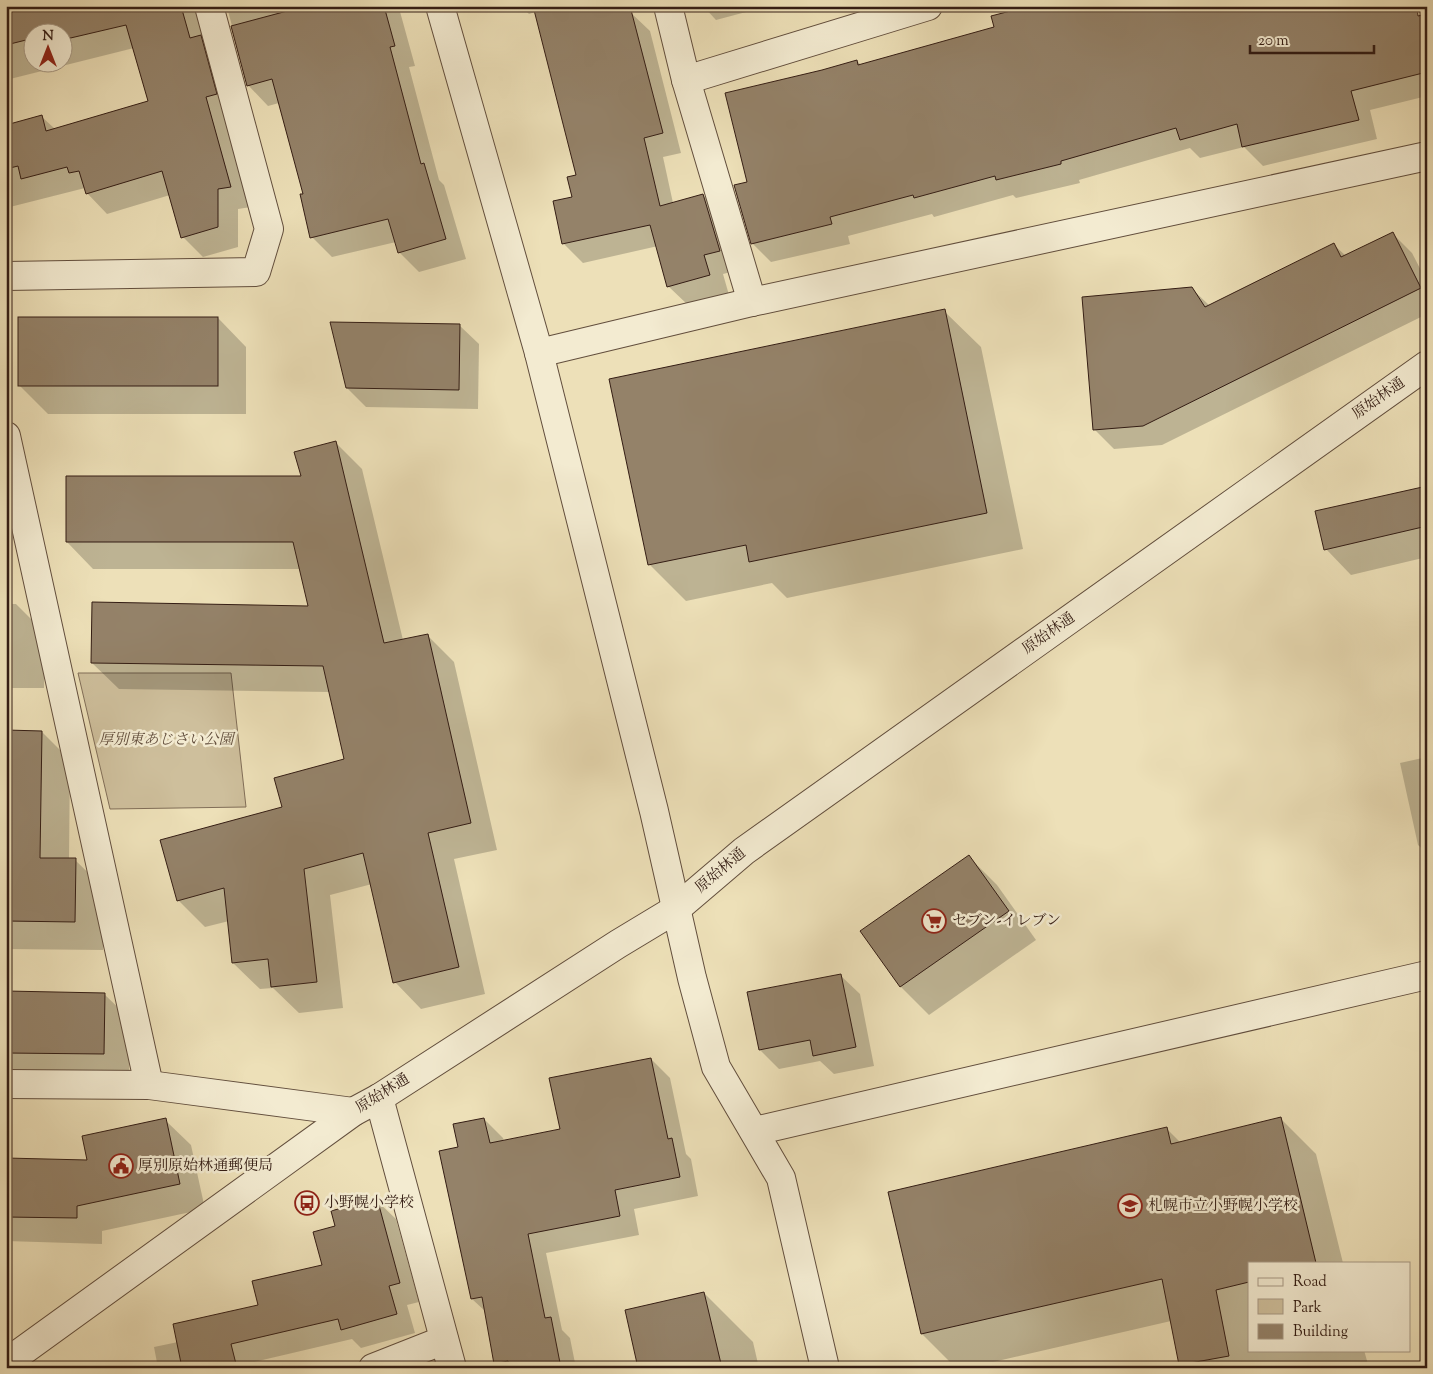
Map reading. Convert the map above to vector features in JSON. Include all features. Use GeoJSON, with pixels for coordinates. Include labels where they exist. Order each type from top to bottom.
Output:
{"type":"FeatureCollection","features":[{"type":"Feature","properties":{"kind":"street"},"geometry":{"type":"LineString","coordinates":[[6,276],[256,272],[270,229],[209,6]]}},
{"type":"Feature","properties":{"kind":"street"},"geometry":{"type":"LineString","coordinates":[[440,6],[539,353],[654,811],[692,978],[716,1067],[782,1178],[826,1368]]}},
{"type":"Feature","properties":{"kind":"street"},"geometry":{"type":"LineString","coordinates":[[668,6],[686,80],[752,302]]}},
{"type":"Feature","properties":{"kind":"street"},"geometry":{"type":"LineString","coordinates":[[686,80],[928,6]]}},
{"type":"Feature","properties":{"kind":"street"},"geometry":{"type":"LineString","coordinates":[[539,353],[752,302],[1427,156]]}},
{"type":"Feature","properties":{"kind":"street","name":"原始林通"},"geometry":{"type":"LineString","coordinates":[[6,1363],[354,1112],[676,909],[744,852],[1427,365]]}},
{"type":"Feature","properties":{"kind":"street"},"geometry":{"type":"LineString","coordinates":[[6,436],[148,1085]]}},
{"type":"Feature","properties":{"kind":"street"},"geometry":{"type":"LineString","coordinates":[[755,1131],[1427,975]]}},
{"type":"Feature","properties":{"kind":"street"},"geometry":{"type":"LineString","coordinates":[[6,1084],[148,1085],[354,1112]]}},
{"type":"Feature","properties":{"kind":"street"},"geometry":{"type":"LineString","coordinates":[[379,1098],[452,1368]]}},
{"type":"Feature","properties":{"kind":"street"},"geometry":{"type":"LineString","coordinates":[[373,1368],[444,1340]]}},
{"type":"Feature","properties":{"kind":"green space","name":"厚別東あじさい公園"},"geometry":{"type":"Polygon","coordinates":[[[78,673],[231,673],[246,807],[110,809],[78,673]]]}},
{"type":"Feature","properties":{"kind":"building"},"geometry":{"type":"Polygon","coordinates":[[[6,6],[181,6],[190,38],[201,35],[217,94],[206,97],[231,187],[218,189],[218,227],[181,238],[162,171],[86,194],[79,171],[69,173],[67,167],[21,179],[18,166],[6,169],[6,125],[42,115],[46,131],[148,101],[126,25],[72,38],[72,22],[22,22],[22,41],[6,45],[6,6]]]}},
{"type":"Feature","properties":{"kind":"building"},"geometry":{"type":"Polygon","coordinates":[[[306,6],[384,6],[395,46],[390,47],[421,164],[424,163],[446,239],[398,253],[388,219],[310,238],[300,194],[303,194],[272,79],[247,86],[231,26],[306,6]]]}},
{"type":"Feature","properties":{"kind":"building"},"geometry":{"type":"Polygon","coordinates":[[[533,6],[630,6],[663,133],[644,138],[660,206],[703,194],[720,251],[704,255],[710,275],[667,287],[650,225],[562,244],[553,201],[572,197],[567,177],[576,175],[533,6]]]}},
{"type":"Feature","properties":{"kind":"building"},"geometry":{"type":"Polygon","coordinates":[[[1030,6],[1417,6],[1418,16],[1422,15],[1427,33],[1427,72],[1351,91],[1359,120],[1242,147],[1237,124],[1180,140],[1176,128],[1061,161],[1061,164],[996,180],[995,176],[914,198],[913,195],[830,217],[832,224],[751,244],[734,185],[747,182],[725,93],[857,60],[858,65],[994,27],[991,16],[1030,6]]]}},
{"type":"Feature","properties":{"kind":"building"},"geometry":{"type":"Polygon","coordinates":[[[1393,232],[1421,288],[1143,426],[1093,430],[1082,297],[1192,287],[1205,307],[1334,243],[1341,257],[1393,232]]]}},
{"type":"Feature","properties":{"kind":"building"},"geometry":{"type":"Polygon","coordinates":[[[945,309],[987,513],[749,562],[746,545],[648,565],[609,379],[945,309]]]}},
{"type":"Feature","properties":{"kind":"building"},"geometry":{"type":"Polygon","coordinates":[[[18,317],[218,317],[218,386],[18,386],[18,317]]]}},
{"type":"Feature","properties":{"kind":"building"},"geometry":{"type":"Polygon","coordinates":[[[330,322],[460,324],[459,390],[346,388],[330,322]]]}},
{"type":"Feature","properties":{"kind":"building"},"geometry":{"type":"Polygon","coordinates":[[[336,441],[384,643],[428,634],[471,823],[428,833],[459,967],[393,983],[363,853],[304,869],[317,982],[271,987],[268,959],[232,963],[224,888],[177,901],[160,840],[282,807],[274,778],[344,759],[323,666],[91,663],[92,602],[308,606],[293,542],[66,542],[66,476],[301,476],[294,452],[336,441]]]}},
{"type":"Feature","properties":{"kind":"building"},"geometry":{"type":"Polygon","coordinates":[[[1427,486],[1427,526],[1324,550],[1315,511],[1427,486]]]}},
{"type":"Feature","properties":{"kind":"building"},"geometry":{"type":"Polygon","coordinates":[[[6,730],[42,731],[40,858],[76,858],[75,922],[6,921],[6,730]]]}},
{"type":"Feature","properties":{"kind":"building","name":"セブン-イレブン"},"geometry":{"type":"Polygon","coordinates":[[[969,855],[1009,911],[900,987],[860,931],[969,855]]]}},
{"type":"Feature","properties":{"kind":"building"},"geometry":{"type":"Polygon","coordinates":[[[841,974],[856,1047],[813,1056],[810,1040],[759,1050],[747,992],[841,974]]]}},
{"type":"Feature","properties":{"kind":"building"},"geometry":{"type":"Polygon","coordinates":[[[6,991],[105,993],[104,1054],[6,1053],[6,991]]]}},
{"type":"Feature","properties":{"kind":"building"},"geometry":{"type":"Polygon","coordinates":[[[651,1058],[668,1139],[672,1138],[680,1177],[615,1190],[620,1216],[528,1234],[545,1318],[551,1317],[561,1368],[509,1368],[508,1361],[494,1364],[482,1297],[471,1299],[439,1151],[458,1147],[453,1124],[484,1118],[490,1143],[560,1129],[549,1078],[651,1058]]]}},
{"type":"Feature","properties":{"kind":"building"},"geometry":{"type":"Polygon","coordinates":[[[1281,1117],[1316,1262],[1248,1262],[1248,1282],[1216,1290],[1229,1356],[1179,1365],[1162,1279],[921,1334],[888,1192],[1167,1127],[1171,1144],[1281,1117]]]}},
{"type":"Feature","properties":{"kind":"building"},"geometry":{"type":"Polygon","coordinates":[[[166,1118],[180,1184],[77,1206],[77,1218],[6,1217],[6,1158],[87,1160],[82,1136],[166,1118]]]}},
{"type":"Feature","properties":{"kind":"building"},"geometry":{"type":"Polygon","coordinates":[[[377,1198],[400,1283],[389,1286],[397,1314],[341,1330],[338,1319],[231,1344],[237,1368],[182,1368],[173,1324],[258,1305],[252,1281],[322,1265],[313,1232],[335,1226],[331,1211],[377,1198]]]}},
{"type":"Feature","properties":{"kind":"building"},"geometry":{"type":"Polygon","coordinates":[[[704,1292],[722,1368],[638,1368],[625,1310],[704,1292]]]}},
{"type":"Feature","properties":{"kind":"place","name":"セブン-イレブン"},"geometry":{"type":"Point","coordinates":[934,921]}},
{"type":"Feature","properties":{"kind":"place","name":"厚別原始林通郵便局"},"geometry":{"type":"Point","coordinates":[121,1166]}},
{"type":"Feature","properties":{"kind":"place","name":"小野幌小学校"},"geometry":{"type":"Point","coordinates":[307,1203]}},
{"type":"Feature","properties":{"kind":"place","name":"札幌市立小野幌小学校"},"geometry":{"type":"Point","coordinates":[1130,1206]}}]}
